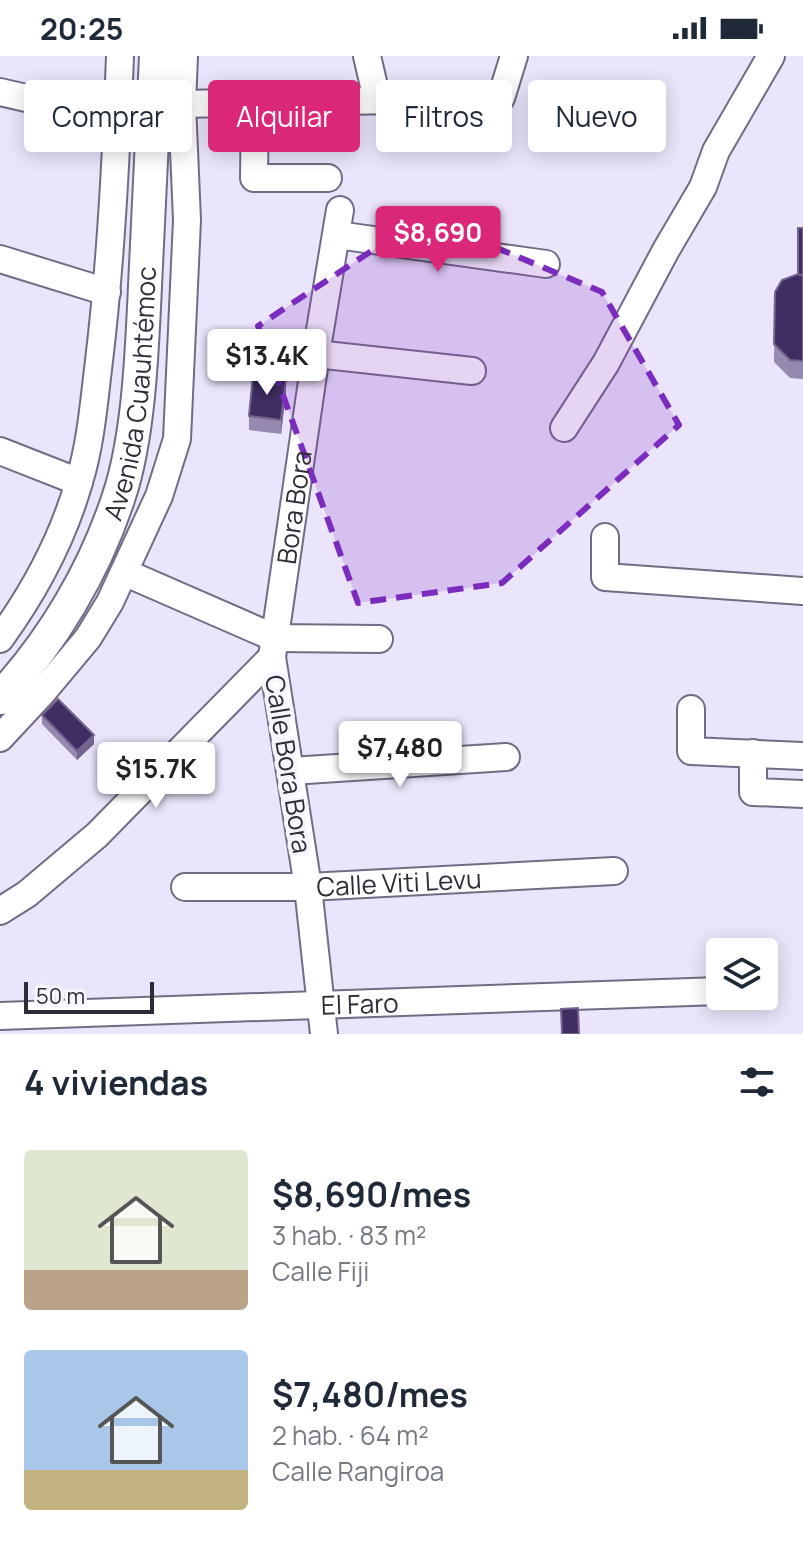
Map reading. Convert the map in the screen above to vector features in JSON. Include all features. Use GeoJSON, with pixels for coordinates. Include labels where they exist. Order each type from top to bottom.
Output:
{"type":"FeatureCollection","features":[{"type":"Feature","properties":{"kind":"main road","name":"Avenida Cuauhtémoc"},"geometry":{"type":"LineString","coordinates":[[0,674],[41,619],[75,558],[103,489],[116,430],[125,354],[140,56]]}},
{"type":"Feature","properties":{"kind":"main road","name":"Avenida Cuauhtémoc"},"geometry":{"type":"LineString","coordinates":[[0,698],[59,624],[90,565],[120,495],[142,353],[156,56]]}},
{"type":"Feature","properties":{"kind":"street"},"geometry":{"type":"LineString","coordinates":[[119,80],[120,56]]}},
{"type":"Feature","properties":{"kind":"street"},"geometry":{"type":"LineString","coordinates":[[183,80],[184,56]]}},
{"type":"Feature","properties":{"kind":"street"},"geometry":{"type":"LineString","coordinates":[[367,56],[376,95]]}},
{"type":"Feature","properties":{"kind":"street"},"geometry":{"type":"LineString","coordinates":[[507,80],[514,56]]}},
{"type":"Feature","properties":{"kind":"street"},"geometry":{"type":"LineString","coordinates":[[564,428],[606,363],[703,187],[716,151],[771,56]]}},
{"type":"Feature","properties":{"kind":"street"},"geometry":{"type":"LineString","coordinates":[[0,92],[24,97]]}},
{"type":"Feature","properties":{"kind":"street"},"geometry":{"type":"LineString","coordinates":[[0,639],[26,603],[49,560],[79,482],[93,408],[107,292],[116,152]]}},
{"type":"Feature","properties":{"kind":"street"},"geometry":{"type":"LineString","coordinates":[[0,738],[88,638],[126,573],[159,496],[177,439],[187,220],[184,152]]}},
{"type":"Feature","properties":{"kind":"street"},"geometry":{"type":"LineString","coordinates":[[254,152],[254,178],[328,178]]}},
{"type":"Feature","properties":{"kind":"street","name":"Bora Bora"},"geometry":{"type":"LineString","coordinates":[[274,647],[338,222],[546,264]]}},
{"type":"Feature","properties":{"kind":"street"},"geometry":{"type":"LineString","coordinates":[[0,259],[107,292]]}},
{"type":"Feature","properties":{"kind":"street"},"geometry":{"type":"LineString","coordinates":[[316,354],[472,371]]}},
{"type":"Feature","properties":{"kind":"street"},"geometry":{"type":"LineString","coordinates":[[0,451],[79,482]]}},
{"type":"Feature","properties":{"kind":"street"},"geometry":{"type":"LineString","coordinates":[[605,537],[605,577],[803,591]]}},
{"type":"Feature","properties":{"kind":"street"},"geometry":{"type":"LineString","coordinates":[[126,573],[274,647],[379,639]]}},
{"type":"Feature","properties":{"kind":"street"},"geometry":{"type":"LineString","coordinates":[[0,911],[27,894],[97,835],[274,647]]}},
{"type":"Feature","properties":{"kind":"street","name":"Calle Bora Bora"},"geometry":{"type":"LineString","coordinates":[[274,647],[308,887],[324,1034]]}},
{"type":"Feature","properties":{"kind":"street"},"geometry":{"type":"LineString","coordinates":[[691,709],[691,751],[803,756]]}},
{"type":"Feature","properties":{"kind":"street"},"geometry":{"type":"LineString","coordinates":[[753,753],[753,792],[803,794]]}},
{"type":"Feature","properties":{"kind":"street"},"geometry":{"type":"LineString","coordinates":[[291,771],[506,757]]}},
{"type":"Feature","properties":{"kind":"street","name":"Calle Viti Levu"},"geometry":{"type":"LineString","coordinates":[[185,887],[308,887],[614,871]]}},
{"type":"Feature","properties":{"kind":"street","name":"El Faro"},"geometry":{"type":"LineString","coordinates":[[0,1016],[57,1023],[321,1004],[706,991]]}},
{"type":"Feature","properties":{"kind":"highlighted area"},"geometry":{"type":"Polygon","coordinates":[[[423,217],[602,292],[679,425],[502,583],[358,603],[258,326],[423,217]]]}},
{"type":"Feature","properties":{"kind":"building"},"geometry":{"type":"Polygon","coordinates":[[[798,228],[803,228],[803,276],[798,274],[798,228]]]}},
{"type":"Feature","properties":{"kind":"building"},"geometry":{"type":"Polygon","coordinates":[[[798,274],[803,276],[803,361],[790,360],[774,344],[775,292],[782,280],[798,274]]]}},
{"type":"Feature","properties":{"kind":"building"},"geometry":{"type":"Polygon","coordinates":[[[253,375],[286,378],[281,420],[249,416],[253,375]]]}},
{"type":"Feature","properties":{"kind":"building"},"geometry":{"type":"Polygon","coordinates":[[[58,699],[94,735],[77,751],[42,715],[58,699]]]}},
{"type":"Feature","properties":{"kind":"building"},"geometry":{"type":"Polygon","coordinates":[[[578,1008],[579,1034],[562,1034],[561,1009],[578,1008]]]}}]}
